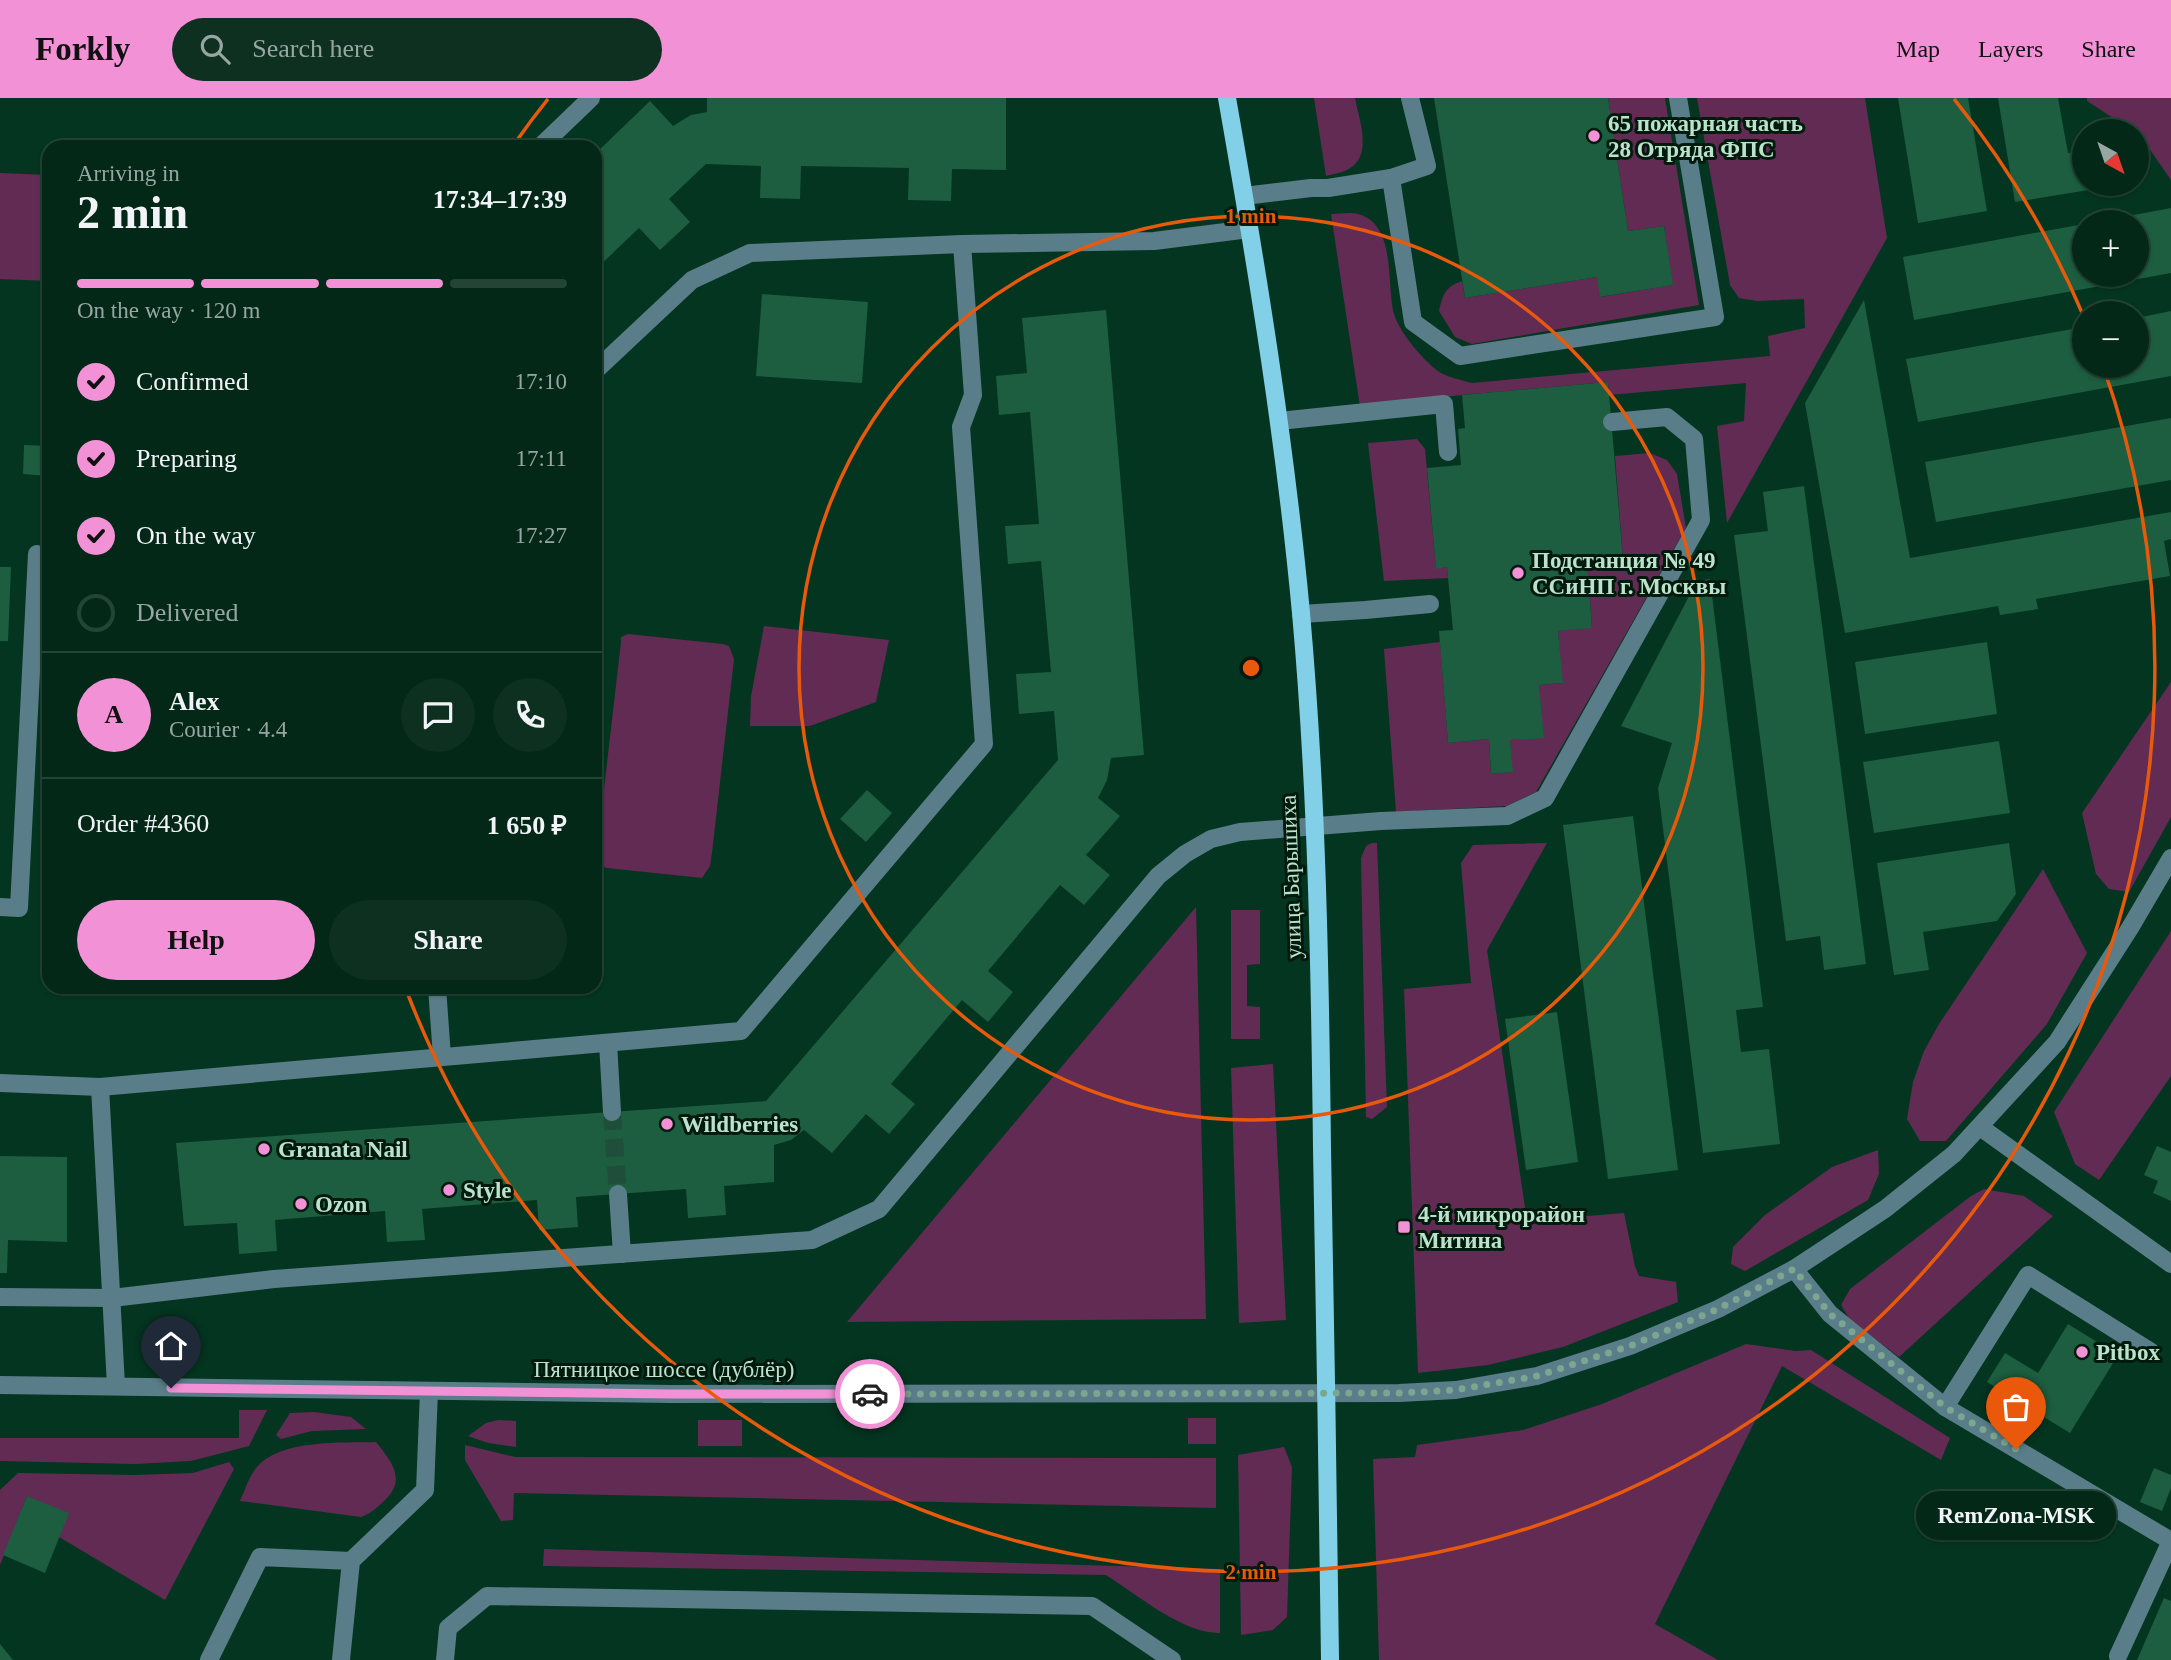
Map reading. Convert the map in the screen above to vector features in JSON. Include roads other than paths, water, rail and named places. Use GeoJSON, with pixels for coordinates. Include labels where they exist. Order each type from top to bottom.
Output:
{"type":"FeatureCollection","features":[{"type":"Feature","properties":{"kind":"main road","name":"улица Барышиха"},"geometry":{"type":"LineString","coordinates":[[1227,98],[1279,421],[1301,614],[1315,826],[1328,1392],[1330,1660]]}},
{"type":"Feature","properties":{"kind":"street"},"geometry":{"type":"LineString","coordinates":[[547,140],[591,98]]}},
{"type":"Feature","properties":{"kind":"street"},"geometry":{"type":"LineString","coordinates":[[1244,196],[1328,188],[1391,178],[1427,166],[1410,98]]}},
{"type":"Feature","properties":{"kind":"street"},"geometry":{"type":"LineString","coordinates":[[1391,178],[1413,322],[1460,356],[1714,317],[1678,98]]}},
{"type":"Feature","properties":{"kind":"street"},"geometry":{"type":"LineString","coordinates":[[602,364],[692,280],[750,253],[962,244],[1154,241],[1249,229]]}},
{"type":"Feature","properties":{"kind":"street"},"geometry":{"type":"LineString","coordinates":[[0,1083],[100,1087],[741,1031],[984,744],[961,427],[973,395],[962,244]]}},
{"type":"Feature","properties":{"kind":"street"},"geometry":{"type":"LineString","coordinates":[[1279,421],[1444,404],[1448,452]]}},
{"type":"Feature","properties":{"kind":"street"},"geometry":{"type":"LineString","coordinates":[[0,1297],[112,1298],[274,1279],[812,1240],[879,1209],[1158,876],[1185,854],[1211,839],[1240,832],[1437,817],[1507,816],[1545,798],[1701,520],[1694,439],[1667,417],[1612,422]]}},
{"type":"Feature","properties":{"kind":"street"},"geometry":{"type":"LineString","coordinates":[[0,907],[19,908],[37,554]]}},
{"type":"Feature","properties":{"kind":"street"},"geometry":{"type":"LineString","coordinates":[[1301,614],[1430,604]]}},
{"type":"Feature","properties":{"kind":"street","name":"Пятницкое шоссе (дублёр)"},"geometry":{"type":"LineString","coordinates":[[0,1385],[672,1394],[1399,1393],[1455,1390],[1537,1376],[1643,1341],[1718,1309],[1794,1269],[1885,1209],[1954,1154],[2057,1042],[2171,858]]}},
{"type":"Feature","properties":{"kind":"street"},"geometry":{"type":"LineString","coordinates":[[438,994],[442,1057]]}},
{"type":"Feature","properties":{"kind":"street"},"geometry":{"type":"LineString","coordinates":[[608,1043],[612,1112]]}},
{"type":"Feature","properties":{"kind":"street"},"geometry":{"type":"LineString","coordinates":[[100,1087],[116,1386]]}},
{"type":"Feature","properties":{"kind":"street"},"geometry":{"type":"LineString","coordinates":[[1980,1127],[2171,1264]]}},
{"type":"Feature","properties":{"kind":"street"},"geometry":{"type":"LineString","coordinates":[[618,1194],[622,1254]]}},
{"type":"Feature","properties":{"kind":"street"},"geometry":{"type":"LineString","coordinates":[[1794,1269],[1830,1314],[1945,1407],[2171,1541],[2118,1656]]}},
{"type":"Feature","properties":{"kind":"street"},"geometry":{"type":"LineString","coordinates":[[1945,1407],[2028,1275],[2151,1352]]}},
{"type":"Feature","properties":{"kind":"street"},"geometry":{"type":"LineString","coordinates":[[341,1660],[351,1561],[425,1490],[429,1391]]}},
{"type":"Feature","properties":{"kind":"street"},"geometry":{"type":"LineString","coordinates":[[209,1660],[260,1557],[351,1561]]}},
{"type":"Feature","properties":{"kind":"street"},"geometry":{"type":"LineString","coordinates":[[445,1660],[448,1628],[486,1596],[1092,1606],[1172,1660]]}},
{"type":"Feature","properties":{"kind":"tunnel"},"geometry":{"type":"LineString","coordinates":[[612,1112],[618,1194]]}},
{"type":"Feature","properties":{"kind":"place","name":"65 пожарная часть 28 Отряда ФПС"},"geometry":{"type":"Point","coordinates":[1594,136]}},
{"type":"Feature","properties":{"kind":"place","name":"Подстанция № 49 ССиНП г. Москвы"},"geometry":{"type":"Point","coordinates":[1518,573]}},
{"type":"Feature","properties":{"kind":"place","name":"Wildberries"},"geometry":{"type":"Point","coordinates":[667,1124]}},
{"type":"Feature","properties":{"kind":"place","name":"Granata Nail"},"geometry":{"type":"Point","coordinates":[264,1149]}},
{"type":"Feature","properties":{"kind":"place","name":"Style"},"geometry":{"type":"Point","coordinates":[449,1190]}},
{"type":"Feature","properties":{"kind":"place","name":"Ozon"},"geometry":{"type":"Point","coordinates":[301,1204]}},
{"type":"Feature","properties":{"kind":"place","name":"4-й микрорайон Митина"},"geometry":{"type":"Point","coordinates":[1404,1227]}},
{"type":"Feature","properties":{"kind":"place","name":"Pitbox"},"geometry":{"type":"Point","coordinates":[2082,1352]}},
{"type":"Feature","properties":{"kind":"place","name":"RemZona-MSK"},"geometry":{"type":"Point","coordinates":[2016,1449]}}]}
